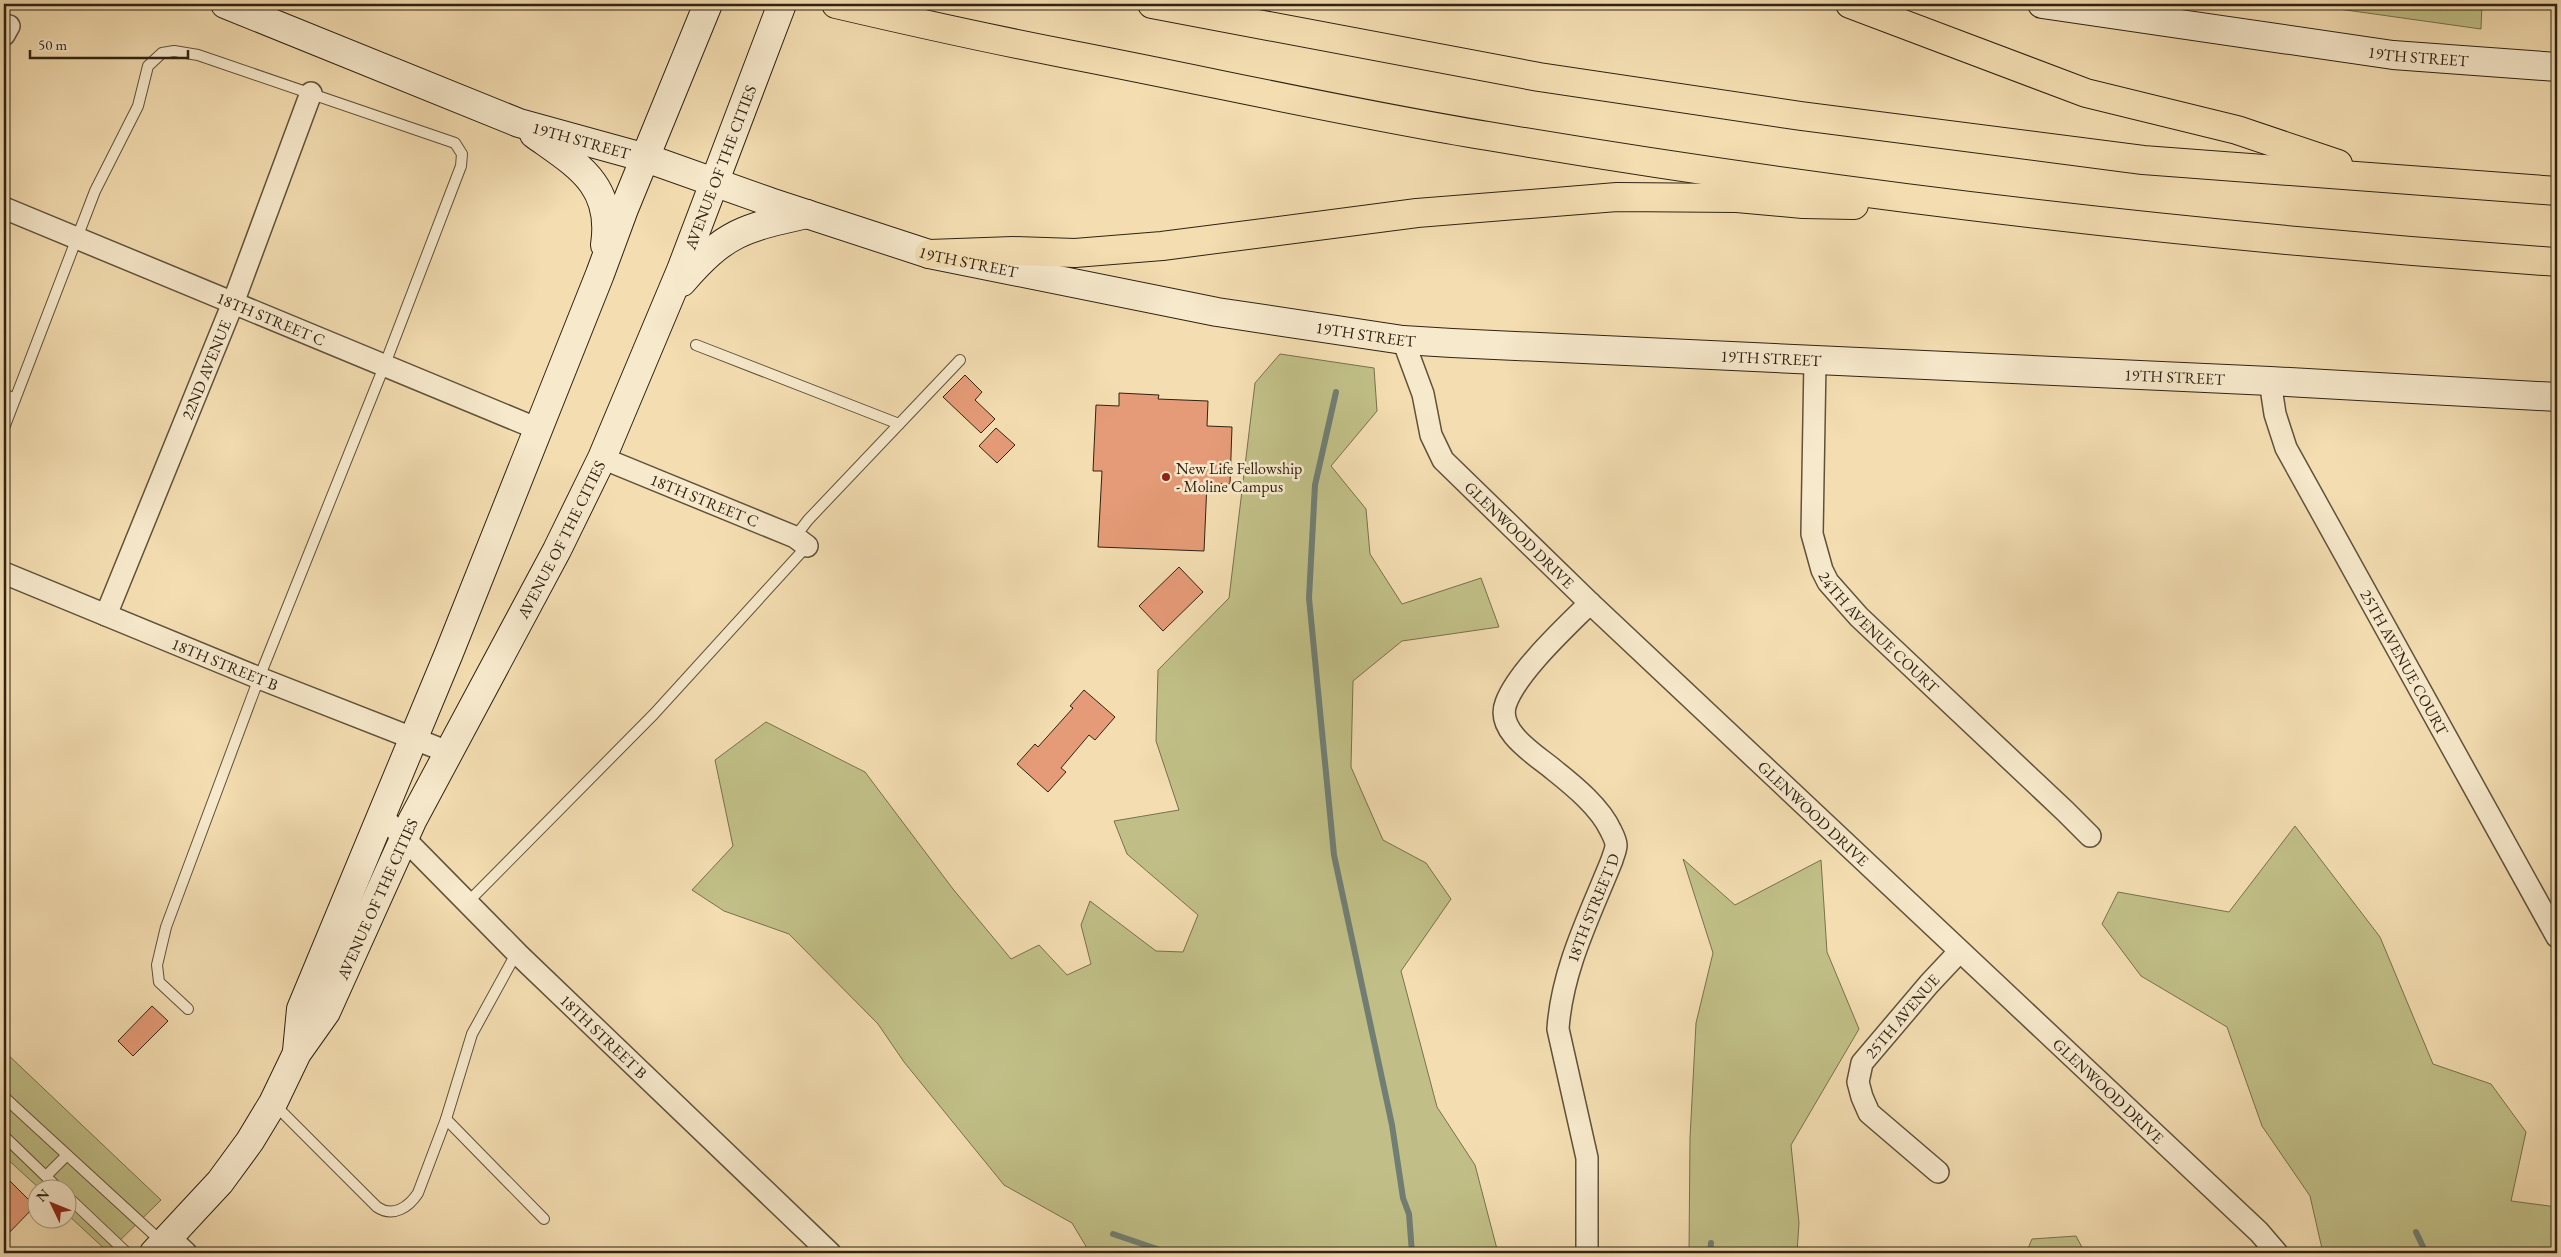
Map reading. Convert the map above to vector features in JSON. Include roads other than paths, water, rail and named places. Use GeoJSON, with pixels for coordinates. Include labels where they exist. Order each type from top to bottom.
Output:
{"type":"FeatureCollection","features":[{"type":"Feature","properties":{"kind":"highway"},"geometry":{"type":"LineString","coordinates":[[836,4],[1108,63],[1486,136],[1712,171],[1985,208],[2215,234],[2557,262]]}},
{"type":"Feature","properties":{"kind":"highway"},"geometry":{"type":"LineString","coordinates":[[1152,4],[1500,70],[1801,116],[2143,160],[2557,191]]}},
{"type":"Feature","properties":{"kind":"highway"},"geometry":{"type":"LineString","coordinates":[[1850,4],[2086,93],[2237,130],[2375,177]]}},
{"type":"Feature","properties":{"kind":"highway"},"geometry":{"type":"LineString","coordinates":[[929,254],[1013,251],[1085,252],[1162,246],[1417,214],[1617,197],[1737,198],[1803,204],[1985,208]]}},
{"type":"Feature","properties":{"kind":"main road","name":"19TH STREET"},"geometry":{"type":"LineString","coordinates":[[225,4],[519,123],[646,158],[929,254],[1217,312],[1403,340],[2557,396]]}},
{"type":"Feature","properties":{"kind":"main road","name":"AVENUE OF THE CITIES"},"geometry":{"type":"LineString","coordinates":[[168,1247],[250,1142],[273,1103],[297,1053],[326,1012],[404,837],[557,550],[602,458],[671,295],[782,4]]}},
{"type":"Feature","properties":{"kind":"main road","name":"19TH STREET"},"geometry":{"type":"LineString","coordinates":[[2042,4],[2393,55],[2557,67]]}},
{"type":"Feature","properties":{"kind":"main road","name":"AVENUE OF THE CITIES"},"geometry":{"type":"LineString","coordinates":[[297,1053],[301,1009],[414,738],[706,11]]}},
{"type":"Feature","properties":{"kind":"main road"},"geometry":{"type":"LineString","coordinates":[[519,123],[580,167],[593,180],[608,224],[600,274]]}},
{"type":"Feature","properties":{"kind":"main road"},"geometry":{"type":"LineString","coordinates":[[671,295],[701,260],[725,240],[752,227],[809,213]]}},
{"type":"Feature","properties":{"kind":"street","name":"22ND AVENUE"},"geometry":{"type":"LineString","coordinates":[[106,615],[233,303],[311,93]]}},
{"type":"Feature","properties":{"kind":"street","name":"18TH STREET C"},"geometry":{"type":"LineString","coordinates":[[4,208],[385,364],[538,429]]}},
{"type":"Feature","properties":{"kind":"street","name":"GLENWOOD DRIVE"},"geometry":{"type":"LineString","coordinates":[[1403,340],[1423,394],[1432,435],[1443,460],[1590,603],[1959,952],[2259,1232],[2277,1253]]}},
{"type":"Feature","properties":{"kind":"street","name":"24TH AVENUE COURT"},"geometry":{"type":"LineString","coordinates":[[1816,361],[1812,534],[1822,570],[1828,582],[1858,617],[2066,811],[2090,836]]}},
{"type":"Feature","properties":{"kind":"street","name":"25TH AVENUE COURT"},"geometry":{"type":"LineString","coordinates":[[2270,381],[2275,414],[2286,448],[2557,937]]}},
{"type":"Feature","properties":{"kind":"street","name":"18TH STREET C"},"geometry":{"type":"LineString","coordinates":[[602,458],[801,541]]}},
{"type":"Feature","properties":{"kind":"street","name":"18TH STREET B"},"geometry":{"type":"LineString","coordinates":[[4,573],[259,678],[448,752]]}},
{"type":"Feature","properties":{"kind":"street","name":"18TH STREET D"},"geometry":{"type":"LineString","coordinates":[[1587,1253],[1587,1158],[1558,1029],[1559,1010],[1572,960],[1616,844],[1608,825],[1589,802],[1554,770],[1528,751],[1511,731],[1504,714],[1506,704],[1514,688],[1553,640],[1590,603]]}},
{"type":"Feature","properties":{"kind":"street","name":"18TH STREET B"},"geometry":{"type":"LineString","coordinates":[[381,816],[404,837],[516,952],[830,1253]]}},
{"type":"Feature","properties":{"kind":"street","name":"25TH AVENUE"},"geometry":{"type":"LineString","coordinates":[[1938,1172],[1868,1113],[1858,1082],[1862,1063],[1929,984],[1959,952]]}},
{"type":"Feature","properties":{"kind":"lane"},"geometry":{"type":"LineString","coordinates":[[4,428],[95,191],[138,106],[142,83],[148,66],[156,57],[174,51],[198,55],[455,143],[462,154],[461,166],[385,364],[259,678],[166,927],[157,965],[160,982],[188,1009]]}},
{"type":"Feature","properties":{"kind":"lane"},"geometry":{"type":"LineString","coordinates":[[696,346],[898,424]]}},
{"type":"Feature","properties":{"kind":"lane"},"geometry":{"type":"LineString","coordinates":[[468,902],[654,714],[801,541],[808,520],[960,360]]}},
{"type":"Feature","properties":{"kind":"lane"},"geometry":{"type":"LineString","coordinates":[[4,394],[15,399]]}},
{"type":"Feature","properties":{"kind":"lane"},"geometry":{"type":"LineString","coordinates":[[273,1103],[384,1212],[392,1213],[412,1202],[418,1193],[446,1119],[472,1034],[516,952]]}},
{"type":"Feature","properties":{"kind":"lane"},"geometry":{"type":"LineString","coordinates":[[4,1097],[168,1247]]}},
{"type":"Feature","properties":{"kind":"lane"},"geometry":{"type":"LineString","coordinates":[[446,1119],[544,1219]]}},
{"type":"Feature","properties":{"kind":"lane"},"geometry":{"type":"LineString","coordinates":[[4,1136],[50,1180]]}},
{"type":"Feature","properties":{"kind":"lane"},"geometry":{"type":"LineString","coordinates":[[46,1176],[67,1155]]}},
{"type":"Feature","properties":{"kind":"lane"},"geometry":{"type":"LineString","coordinates":[[78,1206],[127,1253]]}},
{"type":"Feature","properties":{"kind":"waterway"},"geometry":{"type":"LineString","coordinates":[[1336,392],[1315,485],[1309,598],[1334,855],[1392,1125],[1403,1198],[1409,1214],[1412,1253]]}},
{"type":"Feature","properties":{"kind":"waterway"},"geometry":{"type":"LineString","coordinates":[[2416,1232],[2426,1253]]}},
{"type":"Feature","properties":{"kind":"waterway"},"geometry":{"type":"LineString","coordinates":[[1113,1234],[1169,1253]]}},
{"type":"Feature","properties":{"kind":"waterway"},"geometry":{"type":"LineString","coordinates":[[1710,1253],[1711,1243]]}},
{"type":"Feature","properties":{"kind":"place","name":"New Life Fellowship - Moline Campus"},"geometry":{"type":"Point","coordinates":[1166,477]}}]}
